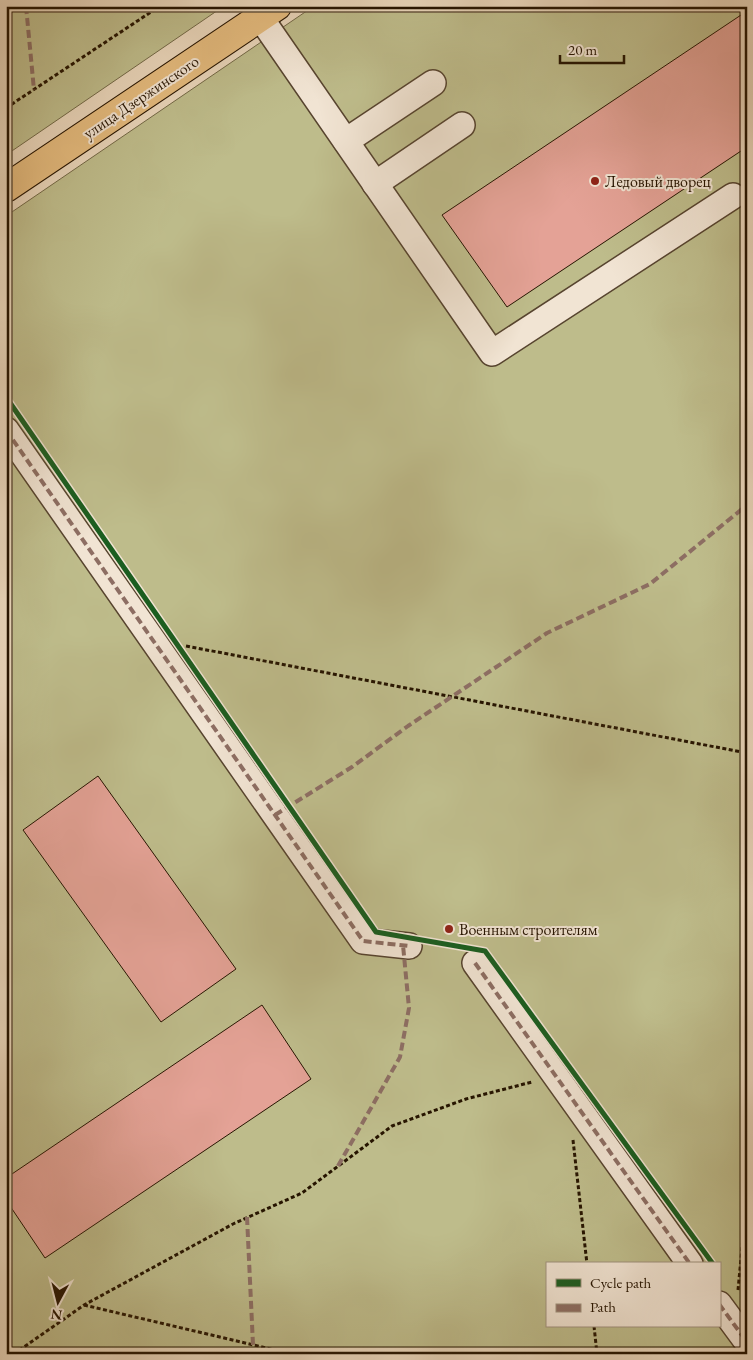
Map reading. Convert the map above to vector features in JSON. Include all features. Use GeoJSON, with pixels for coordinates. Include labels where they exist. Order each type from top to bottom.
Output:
{"type":"FeatureCollection","features":[{"type":"Feature","properties":{"kind":"main road","name":"улица Дзержинского"},"geometry":{"type":"LineString","coordinates":[[6,188],[268,12]]}},
{"type":"Feature","properties":{"kind":"street"},"geometry":{"type":"LineString","coordinates":[[268,12],[346,141],[492,353],[733,196]]}},
{"type":"Feature","properties":{"kind":"street"},"geometry":{"type":"LineString","coordinates":[[346,141],[433,83]]}},
{"type":"Feature","properties":{"kind":"street"},"geometry":{"type":"LineString","coordinates":[[375,184],[462,126]]}},
{"type":"Feature","properties":{"kind":"street"},"geometry":{"type":"LineString","coordinates":[[6,430],[363,941],[409,946]]}},
{"type":"Feature","properties":{"kind":"street"},"geometry":{"type":"LineString","coordinates":[[475,963],[689,1262]]}},
{"type":"Feature","properties":{"kind":"street"},"geometry":{"type":"LineString","coordinates":[[730,1298],[747,1342]]}},
{"type":"Feature","properties":{"kind":"path"},"geometry":{"type":"LineString","coordinates":[[6,108],[160,6]]}},
{"type":"Feature","properties":{"kind":"path"},"geometry":{"type":"LineString","coordinates":[[154,640],[747,754]]}},
{"type":"Feature","properties":{"kind":"path"},"geometry":{"type":"LineString","coordinates":[[14,1354],[84,1305],[233,1224],[302,1193],[392,1126],[466,1100],[530,1083],[552,1071]]}},
{"type":"Feature","properties":{"kind":"path"},"geometry":{"type":"LineString","coordinates":[[572,1136],[587,1262]]}},
{"type":"Feature","properties":{"kind":"path"},"geometry":{"type":"LineString","coordinates":[[730,1298],[747,1195]]}},
{"type":"Feature","properties":{"kind":"path"},"geometry":{"type":"LineString","coordinates":[[84,1305],[292,1354]]}},
{"type":"Feature","properties":{"kind":"path"},"geometry":{"type":"LineString","coordinates":[[594,1328],[597,1354]]}},
{"type":"Feature","properties":{"kind":"shaded area"},"geometry":{"type":"Polygon","coordinates":[[[6,6],[224,6],[6,155],[6,6]]]}},
{"type":"Feature","properties":{"kind":"shaded area"},"geometry":{"type":"Polygon","coordinates":[[[314,6],[747,6],[747,1354],[6,1354],[6,216],[314,6]]]}},
{"type":"Feature","properties":{"kind":"building","name":"Ледовый дворец"},"geometry":{"type":"Polygon","coordinates":[[[747,11],[747,147],[507,307],[442,215],[747,11]]]}},
{"type":"Feature","properties":{"kind":"building"},"geometry":{"type":"Polygon","coordinates":[[[98,776],[236,969],[161,1022],[23,830],[98,776]]]}},
{"type":"Feature","properties":{"kind":"building"},"geometry":{"type":"Polygon","coordinates":[[[262,1005],[311,1079],[45,1258],[6,1200],[6,1178],[262,1005]]]}},
{"type":"Feature","properties":{"kind":"marked path"},"geometry":{"type":"LineString","coordinates":[[26,6],[34,90]]}},
{"type":"Feature","properties":{"kind":"marked path"},"geometry":{"type":"LineString","coordinates":[[6,430],[363,941],[409,946]]}},
{"type":"Feature","properties":{"kind":"marked path"},"geometry":{"type":"LineString","coordinates":[[275,815],[352,767],[408,726],[547,633],[650,584],[747,505]]}},
{"type":"Feature","properties":{"kind":"marked path"},"geometry":{"type":"LineString","coordinates":[[338,1166],[400,1057],[409,1008],[403,945]]}},
{"type":"Feature","properties":{"kind":"marked path"},"geometry":{"type":"LineString","coordinates":[[475,963],[689,1262]]}},
{"type":"Feature","properties":{"kind":"marked path"},"geometry":{"type":"LineString","coordinates":[[247,1217],[253,1345],[251,1354]]}},
{"type":"Feature","properties":{"kind":"marked path"},"geometry":{"type":"LineString","coordinates":[[720,1305],[747,1342]]}},
{"type":"Feature","properties":{"kind":"cycle path"},"geometry":{"type":"LineString","coordinates":[[6,397],[376,932],[485,951],[712,1262]]}},
{"type":"Feature","properties":{"kind":"place","name":"Ледовый дворец"},"geometry":{"type":"Point","coordinates":[595,181]}},
{"type":"Feature","properties":{"kind":"place","name":"Военным строителям"},"geometry":{"type":"Point","coordinates":[449,929]}}]}
